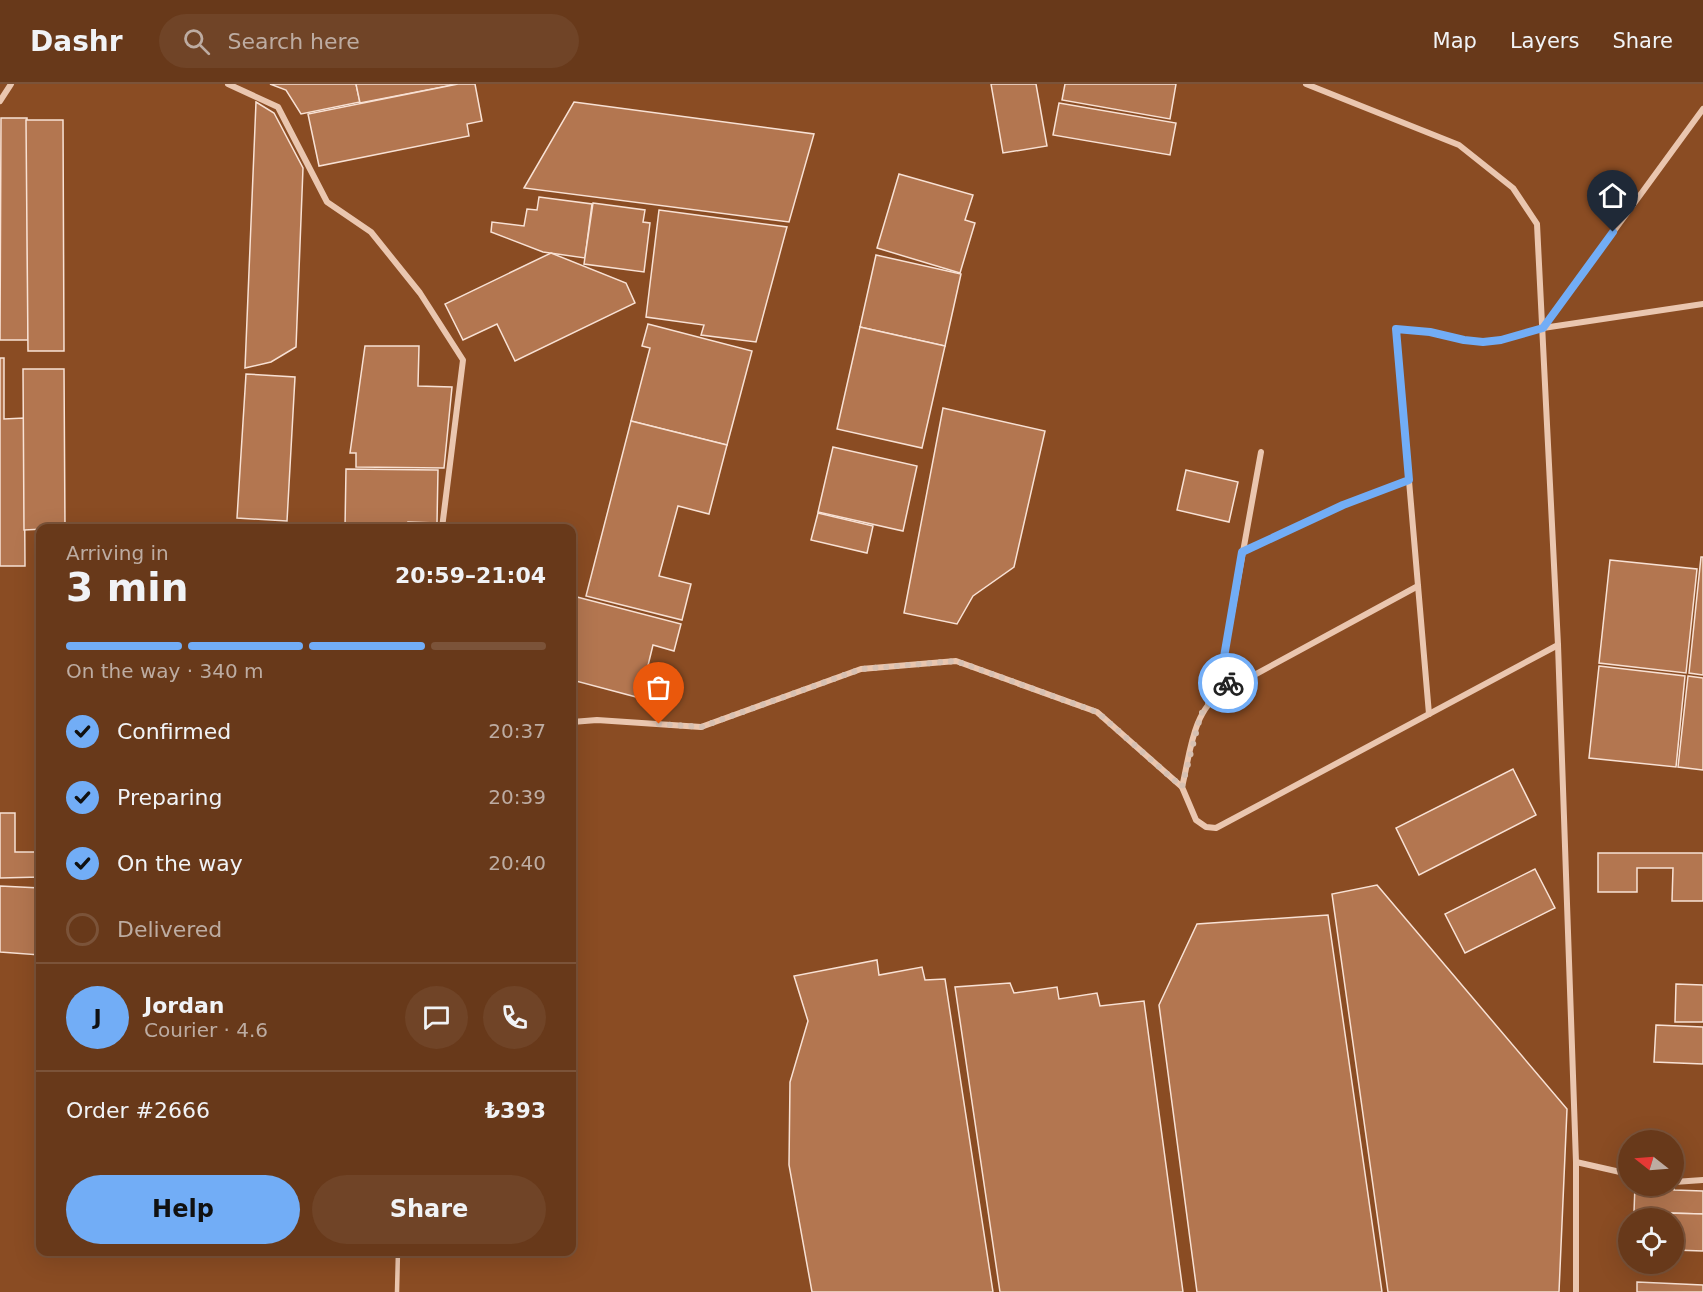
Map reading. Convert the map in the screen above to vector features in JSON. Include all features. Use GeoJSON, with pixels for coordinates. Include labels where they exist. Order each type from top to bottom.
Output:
{"type":"FeatureCollection","features":[{"type":"Feature","properties":{"kind":"street"},"geometry":{"type":"LineString","coordinates":[[0,101],[11,84]]}},
{"type":"Feature","properties":{"kind":"street"},"geometry":{"type":"LineString","coordinates":[[228,84],[278,107],[327,202],[371,232],[420,293],[463,360],[442,524]]}},
{"type":"Feature","properties":{"kind":"street"},"geometry":{"type":"LineString","coordinates":[[1306,84],[1460,145],[1513,188],[1537,224],[1558,645],[1576,1162],[1576,1292]]}},
{"type":"Feature","properties":{"kind":"street"},"geometry":{"type":"LineString","coordinates":[[1543,328],[1703,108]]}},
{"type":"Feature","properties":{"kind":"street"},"geometry":{"type":"LineString","coordinates":[[1429,714],[1396,329],[1430,332],[1483,342],[1501,340],[1543,328],[1703,304]]}},
{"type":"Feature","properties":{"kind":"street"},"geometry":{"type":"LineString","coordinates":[[1230,688],[1224,657],[1262,452]]}},
{"type":"Feature","properties":{"kind":"street"},"geometry":{"type":"LineString","coordinates":[[1242,552],[1343,505],[1409,480]]}},
{"type":"Feature","properties":{"kind":"street"},"geometry":{"type":"LineString","coordinates":[[1182,787],[1201,714],[1210,701],[1418,586]]}},
{"type":"Feature","properties":{"kind":"street"},"geometry":{"type":"LineString","coordinates":[[576,722],[597,720],[701,727],[861,669],[956,661],[1097,712],[1182,787],[1196,820],[1206,826],[1216,828],[1558,645]]}},
{"type":"Feature","properties":{"kind":"street"},"geometry":{"type":"LineString","coordinates":[[1576,1162],[1618,1172]]}},
{"type":"Feature","properties":{"kind":"street"},"geometry":{"type":"LineString","coordinates":[[1684,1181],[1703,1180]]}},
{"type":"Feature","properties":{"kind":"lane"},"geometry":{"type":"LineString","coordinates":[[398,1256],[398,1292]]}},
{"type":"Feature","properties":{"kind":"building"},"geometry":{"type":"Polygon","coordinates":[[[270,84],[356,84],[360,102],[301,114],[286,90],[270,84]]]}},
{"type":"Feature","properties":{"kind":"building"},"geometry":{"type":"Polygon","coordinates":[[[356,84],[458,84],[360,103],[356,84]]]}},
{"type":"Feature","properties":{"kind":"building"},"geometry":{"type":"Polygon","coordinates":[[[458,84],[475,84],[482,121],[467,124],[469,136],[319,166],[308,114],[458,84]]]}},
{"type":"Feature","properties":{"kind":"building"},"geometry":{"type":"Polygon","coordinates":[[[991,84],[1036,84],[1047,146],[1003,153],[991,84]]]}},
{"type":"Feature","properties":{"kind":"building"},"geometry":{"type":"Polygon","coordinates":[[[1065,84],[1176,84],[1170,119],[1062,100],[1065,84]]]}},
{"type":"Feature","properties":{"kind":"building"},"geometry":{"type":"Polygon","coordinates":[[[256,102],[274,113],[303,168],[296,347],[271,362],[245,368],[256,102]]]}},
{"type":"Feature","properties":{"kind":"building"},"geometry":{"type":"Polygon","coordinates":[[[574,102],[814,134],[789,222],[524,188],[574,102]]]}},
{"type":"Feature","properties":{"kind":"building"},"geometry":{"type":"Polygon","coordinates":[[[1059,103],[1176,123],[1170,155],[1053,135],[1059,103]]]}},
{"type":"Feature","properties":{"kind":"building"},"geometry":{"type":"Polygon","coordinates":[[[1,118],[27,118],[28,340],[0,340],[1,118]]]}},
{"type":"Feature","properties":{"kind":"building"},"geometry":{"type":"Polygon","coordinates":[[[26,120],[63,120],[64,351],[28,351],[26,120]]]}},
{"type":"Feature","properties":{"kind":"building"},"geometry":{"type":"Polygon","coordinates":[[[899,174],[973,195],[965,220],[975,223],[960,273],[877,248],[899,174]]]}},
{"type":"Feature","properties":{"kind":"building"},"geometry":{"type":"Polygon","coordinates":[[[539,197],[592,204],[585,258],[543,252],[491,232],[492,222],[524,226],[527,209],[537,210],[539,197]]]}},
{"type":"Feature","properties":{"kind":"building"},"geometry":{"type":"Polygon","coordinates":[[[593,203],[645,210],[643,222],[650,223],[644,272],[584,264],[593,203]]]}},
{"type":"Feature","properties":{"kind":"building"},"geometry":{"type":"Polygon","coordinates":[[[659,210],[787,227],[756,342],[701,335],[704,325],[646,317],[659,210]]]}},
{"type":"Feature","properties":{"kind":"building"},"geometry":{"type":"Polygon","coordinates":[[[551,253],[626,283],[635,303],[515,361],[497,324],[463,340],[445,304],[551,253]]]}},
{"type":"Feature","properties":{"kind":"building"},"geometry":{"type":"Polygon","coordinates":[[[876,255],[961,274],[945,346],[860,327],[876,255]]]}},
{"type":"Feature","properties":{"kind":"building"},"geometry":{"type":"Polygon","coordinates":[[[648,324],[752,351],[727,445],[631,421],[650,348],[642,346],[648,324]]]}},
{"type":"Feature","properties":{"kind":"building"},"geometry":{"type":"Polygon","coordinates":[[[860,327],[945,346],[922,448],[837,429],[860,327]]]}},
{"type":"Feature","properties":{"kind":"building"},"geometry":{"type":"Polygon","coordinates":[[[365,346],[419,346],[418,386],[452,387],[444,468],[356,467],[356,453],[350,453],[365,346]]]}},
{"type":"Feature","properties":{"kind":"building"},"geometry":{"type":"Polygon","coordinates":[[[0,358],[4,358],[4,419],[24,418],[25,566],[0,566],[0,358]]]}},
{"type":"Feature","properties":{"kind":"building"},"geometry":{"type":"Polygon","coordinates":[[[23,369],[64,369],[65,524],[36,524],[36,529],[24,530],[23,369]]]}},
{"type":"Feature","properties":{"kind":"building"},"geometry":{"type":"Polygon","coordinates":[[[246,374],[295,377],[287,521],[237,518],[246,374]]]}},
{"type":"Feature","properties":{"kind":"building"},"geometry":{"type":"Polygon","coordinates":[[[943,408],[1045,431],[1014,567],[973,596],[957,624],[904,613],[943,408]]]}},
{"type":"Feature","properties":{"kind":"building"},"geometry":{"type":"Polygon","coordinates":[[[631,421],[727,445],[709,514],[678,506],[659,576],[691,584],[682,620],[586,596],[631,421]]]}},
{"type":"Feature","properties":{"kind":"building"},"geometry":{"type":"Polygon","coordinates":[[[833,447],[917,466],[903,531],[818,512],[833,447]]]}},
{"type":"Feature","properties":{"kind":"building"},"geometry":{"type":"Polygon","coordinates":[[[346,469],[438,470],[437,523],[345,524],[346,469]]]}},
{"type":"Feature","properties":{"kind":"building"},"geometry":{"type":"Polygon","coordinates":[[[1186,470],[1238,482],[1229,522],[1177,510],[1186,470]]]}},
{"type":"Feature","properties":{"kind":"building"},"geometry":{"type":"Polygon","coordinates":[[[818,513],[873,526],[867,553],[811,540],[818,513]]]}},
{"type":"Feature","properties":{"kind":"building"},"geometry":{"type":"Polygon","coordinates":[[[234,523],[284,524],[234,524],[234,523]]]}},
{"type":"Feature","properties":{"kind":"building"},"geometry":{"type":"Polygon","coordinates":[[[1701,557],[1703,557],[1703,675],[1689,673],[1701,557]]]}},
{"type":"Feature","properties":{"kind":"building"},"geometry":{"type":"Polygon","coordinates":[[[1610,560],[1697,569],[1686,673],[1599,663],[1610,560]]]}},
{"type":"Feature","properties":{"kind":"building"},"geometry":{"type":"Polygon","coordinates":[[[577,597],[681,624],[674,651],[653,645],[640,698],[576,681],[577,597]]]}},
{"type":"Feature","properties":{"kind":"building"},"geometry":{"type":"Polygon","coordinates":[[[1599,666],[1685,676],[1676,767],[1589,758],[1599,666]]]}},
{"type":"Feature","properties":{"kind":"building"},"geometry":{"type":"Polygon","coordinates":[[[1688,676],[1703,678],[1703,770],[1678,767],[1688,676]]]}},
{"type":"Feature","properties":{"kind":"building"},"geometry":{"type":"Polygon","coordinates":[[[1513,769],[1536,815],[1419,875],[1396,828],[1513,769]]]}},
{"type":"Feature","properties":{"kind":"building"},"geometry":{"type":"Polygon","coordinates":[[[0,813],[15,813],[15,852],[36,852],[36,877],[0,878],[0,813]]]}},
{"type":"Feature","properties":{"kind":"building"},"geometry":{"type":"Polygon","coordinates":[[[1598,853],[1703,853],[1703,901],[1672,901],[1673,868],[1637,868],[1637,892],[1598,892],[1598,853]]]}},
{"type":"Feature","properties":{"kind":"building"},"geometry":{"type":"Polygon","coordinates":[[[1535,869],[1555,908],[1465,953],[1445,914],[1535,869]]]}},
{"type":"Feature","properties":{"kind":"building"},"geometry":{"type":"Polygon","coordinates":[[[1377,885],[1567,1109],[1559,1292],[1388,1292],[1332,894],[1377,885]]]}},
{"type":"Feature","properties":{"kind":"building"},"geometry":{"type":"Polygon","coordinates":[[[0,886],[36,888],[36,955],[0,952],[0,886]]]}},
{"type":"Feature","properties":{"kind":"building"},"geometry":{"type":"Polygon","coordinates":[[[1328,915],[1382,1292],[1197,1292],[1159,1005],[1197,924],[1328,915]]]}},
{"type":"Feature","properties":{"kind":"building"},"geometry":{"type":"Polygon","coordinates":[[[877,960],[879,975],[922,967],[925,980],[945,979],[993,1292],[812,1292],[789,1165],[790,1082],[808,1021],[794,976],[877,960]]]}},
{"type":"Feature","properties":{"kind":"building"},"geometry":{"type":"Polygon","coordinates":[[[1010,983],[1014,993],[1057,987],[1059,999],[1097,993],[1100,1006],[1144,1001],[1183,1292],[1000,1292],[955,987],[1010,983]]]}},
{"type":"Feature","properties":{"kind":"building"},"geometry":{"type":"Polygon","coordinates":[[[1676,984],[1703,985],[1703,1022],[1675,1022],[1676,984]]]}},
{"type":"Feature","properties":{"kind":"building"},"geometry":{"type":"Polygon","coordinates":[[[1656,1025],[1703,1027],[1703,1064],[1654,1062],[1656,1025]]]}},
{"type":"Feature","properties":{"kind":"building"},"geometry":{"type":"Polygon","coordinates":[[[1684,1190],[1703,1191],[1703,1214],[1684,1213],[1684,1208],[1634,1208],[1635,1196],[1684,1196],[1684,1190]]]}},
{"type":"Feature","properties":{"kind":"building"},"geometry":{"type":"Polygon","coordinates":[[[1684,1213],[1703,1214],[1703,1251],[1684,1250],[1684,1213]]]}},
{"type":"Feature","properties":{"kind":"building"},"geometry":{"type":"Polygon","coordinates":[[[1637,1282],[1703,1285],[1703,1292],[1637,1292],[1637,1282]]]}},
{"type":"Feature","properties":{"kind":"way so far"},"geometry":{"type":"LineString","coordinates":[[659,724],[701,727],[861,669],[956,661],[1097,712],[1182,787],[1201,714],[1210,701],[1230,688],[1228,683]]}},
{"type":"Feature","properties":{"kind":"route"},"geometry":{"type":"LineString","coordinates":[[1228,683],[1224,657],[1242,552],[1343,505],[1409,480],[1396,329],[1430,332],[1483,342],[1501,340],[1543,328],[1613,232]]}}]}
